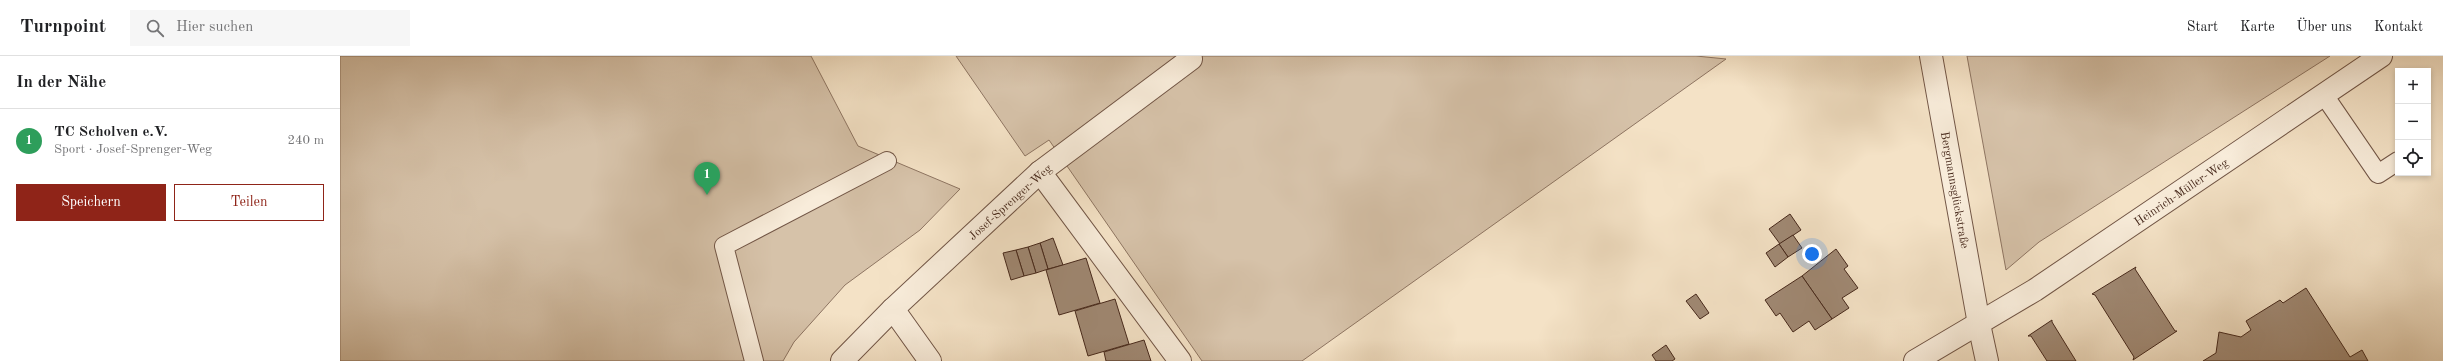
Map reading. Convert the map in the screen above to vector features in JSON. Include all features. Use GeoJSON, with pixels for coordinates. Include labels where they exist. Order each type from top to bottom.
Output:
{"type":"FeatureCollection","features":[{"type":"Feature","properties":{"kind":"street","name":"Bergmannsglückstraße"},"geometry":{"type":"LineString","coordinates":[[1931,56],[1987,361]]}},
{"type":"Feature","properties":{"kind":"street","name":"Heinrich-Müller-Weg"},"geometry":{"type":"LineString","coordinates":[[1915,361],[2036,290],[2381,56]]}},
{"type":"Feature","properties":{"kind":"street","name":"Josef-Sprenger-Weg"},"geometry":{"type":"LineString","coordinates":[[842,361],[893,309],[1040,172],[1191,59]]}},
{"type":"Feature","properties":{"kind":"street"},"geometry":{"type":"LineString","coordinates":[[1040,172],[1180,361]]}},
{"type":"Feature","properties":{"kind":"street"},"geometry":{"type":"LineString","coordinates":[[893,309],[930,361]]}},
{"type":"Feature","properties":{"kind":"lane"},"geometry":{"type":"LineString","coordinates":[[2324,95],[2378,174],[2395,163]]}},
{"type":"Feature","properties":{"kind":"lane"},"geometry":{"type":"LineString","coordinates":[[754,361],[724,246],[887,161]]}},
{"type":"Feature","properties":{"kind":"shaded area"},"geometry":{"type":"Polygon","coordinates":[[[340,56],[811,56],[858,146],[960,189],[920,230],[845,285],[794,342],[783,361],[340,361],[340,56]]]}},
{"type":"Feature","properties":{"kind":"shaded area"},"geometry":{"type":"Polygon","coordinates":[[[956,56],[1696,56],[1726,59],[1302,361],[1202,361],[1049,140],[1025,156],[956,56]]]}},
{"type":"Feature","properties":{"kind":"shaded area"},"geometry":{"type":"Polygon","coordinates":[[[1967,56],[2330,56],[2039,242],[2006,270],[1967,56]]]}},
{"type":"Feature","properties":{"kind":"building"},"geometry":{"type":"Polygon","coordinates":[[[1790,214],[1801,230],[1780,244],[1769,229],[1790,214]]]}},
{"type":"Feature","properties":{"kind":"building"},"geometry":{"type":"Polygon","coordinates":[[[1793,235],[1802,248],[1788,257],[1779,244],[1793,235]]]}},
{"type":"Feature","properties":{"kind":"building"},"geometry":{"type":"Polygon","coordinates":[[[1053,238],[1063,265],[1048,269],[1040,243],[1053,238]]]}},
{"type":"Feature","properties":{"kind":"building"},"geometry":{"type":"Polygon","coordinates":[[[1040,243],[1048,269],[1036,273],[1028,247],[1040,243]]]}},
{"type":"Feature","properties":{"kind":"building"},"geometry":{"type":"Polygon","coordinates":[[[1779,244],[1788,257],[1775,267],[1766,253],[1779,244]]]}},
{"type":"Feature","properties":{"kind":"building"},"geometry":{"type":"Polygon","coordinates":[[[1028,247],[1036,273],[1024,276],[1016,250],[1028,247]]]}},
{"type":"Feature","properties":{"kind":"building"},"geometry":{"type":"Polygon","coordinates":[[[1836,249],[1848,266],[1844,269],[1858,288],[1842,298],[1849,308],[1832,319],[1802,276],[1836,249]]]}},
{"type":"Feature","properties":{"kind":"building"},"geometry":{"type":"Polygon","coordinates":[[[1016,250],[1024,276],[1011,280],[1003,253],[1016,250]]]}},
{"type":"Feature","properties":{"kind":"building"},"geometry":{"type":"Polygon","coordinates":[[[1086,258],[1100,303],[1059,315],[1046,270],[1086,258]]]}},
{"type":"Feature","properties":{"kind":"building"},"geometry":{"type":"Polygon","coordinates":[[[2136,267],[2135,269],[2175,331],[2177,331],[2133,360],[2134,357],[2095,295],[2092,294],[2136,267]]]}},
{"type":"Feature","properties":{"kind":"building"},"geometry":{"type":"Polygon","coordinates":[[[1802,276],[1832,319],[1815,330],[1809,321],[1793,332],[1780,313],[1776,316],[1765,300],[1802,276]]]}},
{"type":"Feature","properties":{"kind":"building"},"geometry":{"type":"Polygon","coordinates":[[[2306,288],[2350,357],[2362,350],[2368,361],[2203,361],[2216,353],[2219,332],[2241,337],[2251,330],[2246,321],[2280,300],[2283,303],[2306,288]]]}},
{"type":"Feature","properties":{"kind":"building"},"geometry":{"type":"Polygon","coordinates":[[[1696,294],[1709,313],[1700,319],[1686,301],[1696,294]]]}},
{"type":"Feature","properties":{"kind":"building"},"geometry":{"type":"Polygon","coordinates":[[[1115,299],[1129,344],[1088,356],[1075,311],[1115,299]]]}},
{"type":"Feature","properties":{"kind":"building"},"geometry":{"type":"Polygon","coordinates":[[[2052,320],[2076,361],[2047,361],[2031,336],[2028,336],[2052,320]]]}},
{"type":"Feature","properties":{"kind":"building"},"geometry":{"type":"Polygon","coordinates":[[[1144,340],[1151,361],[1106,361],[1104,352],[1144,340]]]}},
{"type":"Feature","properties":{"kind":"building"},"geometry":{"type":"Polygon","coordinates":[[[1666,345],[1675,359],[1672,361],[1656,361],[1652,355],[1666,345]]]}},
{"type":"Feature","properties":{"kind":"place","name":"TC Scholven e.V."},"geometry":{"type":"Point","coordinates":[707,195]}}]}
